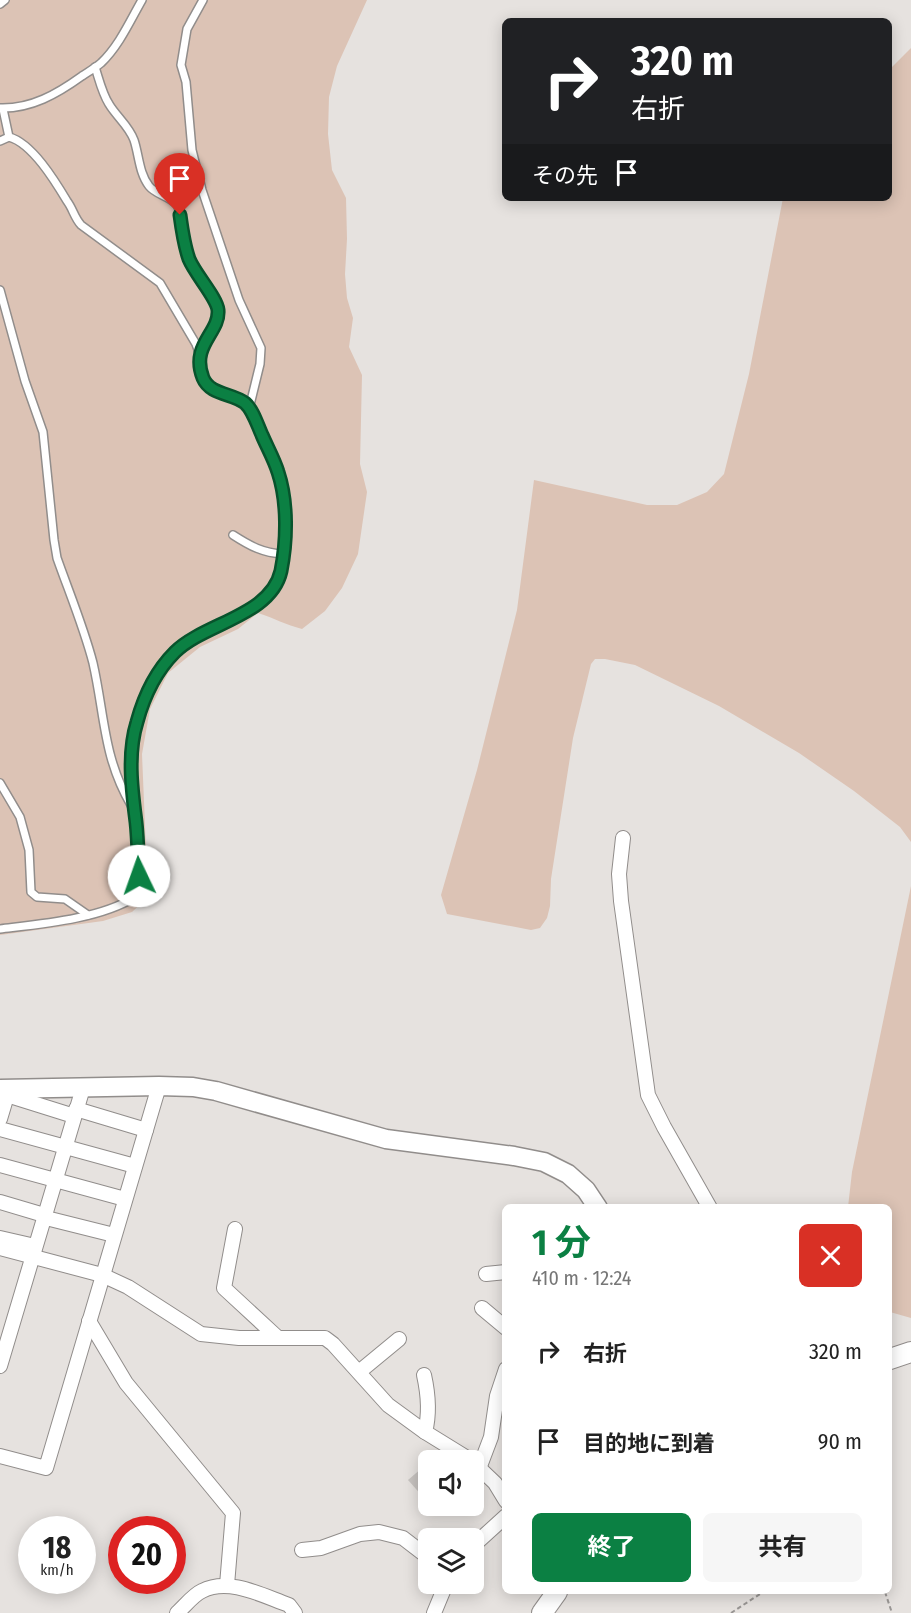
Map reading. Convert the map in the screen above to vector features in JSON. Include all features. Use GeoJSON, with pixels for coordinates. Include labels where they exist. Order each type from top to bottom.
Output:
{"type":"FeatureCollection","features":[{"type":"Feature","properties":{"kind":"main road"},"geometry":{"type":"LineString","coordinates":[[892,1358],[911,1352]]}},
{"type":"Feature","properties":{"kind":"main road"},"geometry":{"type":"LineString","coordinates":[[542,1613],[556,1594]]}},
{"type":"Feature","properties":{"kind":"street"},"geometry":{"type":"LineString","coordinates":[[623,838],[619,874],[621,901],[648,1095],[708,1204]]}},
{"type":"Feature","properties":{"kind":"street"},"geometry":{"type":"LineString","coordinates":[[0,1456],[46,1468],[159,1086]]}},
{"type":"Feature","properties":{"kind":"street"},"geometry":{"type":"LineString","coordinates":[[5,1091],[159,1086],[193,1087],[216,1091],[386,1139],[544,1162],[568,1174],[586,1190],[595,1204]]}},
{"type":"Feature","properties":{"kind":"street"},"geometry":{"type":"LineString","coordinates":[[0,1366],[83,1088]]}},
{"type":"Feature","properties":{"kind":"street"},"geometry":{"type":"LineString","coordinates":[[5,1091],[75,1113],[146,1130]]}},
{"type":"Feature","properties":{"kind":"street"},"geometry":{"type":"LineString","coordinates":[[0,1119],[5,1091]]}},
{"type":"Feature","properties":{"kind":"street"},"geometry":{"type":"LineString","coordinates":[[0,1129],[135,1167]]}},
{"type":"Feature","properties":{"kind":"street"},"geometry":{"type":"LineString","coordinates":[[0,1165],[125,1199]]}},
{"type":"Feature","properties":{"kind":"street"},"geometry":{"type":"LineString","coordinates":[[0,1202],[44,1215],[50,1219],[114,1235]]}},
{"type":"Feature","properties":{"kind":"street"},"geometry":{"type":"LineString","coordinates":[[235,1229],[224,1288],[277,1337]]}},
{"type":"Feature","properties":{"kind":"street"},"geometry":{"type":"LineString","coordinates":[[0,1238],[102,1275],[128,1287],[201,1334],[239,1338],[326,1338],[388,1405],[424,1432],[454,1450]]}},
{"type":"Feature","properties":{"kind":"street"},"geometry":{"type":"LineString","coordinates":[[0,1248],[33,1251]]}},
{"type":"Feature","properties":{"kind":"street"},"geometry":{"type":"LineString","coordinates":[[486,1274],[502,1272]]}},
{"type":"Feature","properties":{"kind":"street"},"geometry":{"type":"LineString","coordinates":[[482,1308],[502,1325]]}},
{"type":"Feature","properties":{"kind":"street"},"geometry":{"type":"LineString","coordinates":[[89,1320],[126,1383],[233,1513],[227,1585]]}},
{"type":"Feature","properties":{"kind":"street"},"geometry":{"type":"LineString","coordinates":[[359,1372],[399,1339]]}},
{"type":"Feature","properties":{"kind":"street"},"geometry":{"type":"LineString","coordinates":[[424,1375],[428,1398],[427,1423],[424,1432]]}},
{"type":"Feature","properties":{"kind":"street"},"geometry":{"type":"LineString","coordinates":[[483,1450],[491,1437],[497,1396],[502,1381]]}},
{"type":"Feature","properties":{"kind":"street"},"geometry":{"type":"LineString","coordinates":[[484,1472],[502,1494]]}},
{"type":"Feature","properties":{"kind":"street"},"geometry":{"type":"LineString","coordinates":[[484,1536],[502,1520]]}},
{"type":"Feature","properties":{"kind":"street"},"geometry":{"type":"LineString","coordinates":[[302,1550],[321,1548],[360,1534],[379,1532],[403,1538],[418,1550]]}},
{"type":"Feature","properties":{"kind":"street"},"geometry":{"type":"LineString","coordinates":[[177,1613],[200,1592],[212,1587],[227,1585],[290,1605],[296,1613]]}},
{"type":"Feature","properties":{"kind":"street"},"geometry":{"type":"LineString","coordinates":[[434,1613],[442,1594]]}},
{"type":"Feature","properties":{"kind":"lane"},"geometry":{"type":"LineString","coordinates":[[0,4],[5,0]]}},
{"type":"Feature","properties":{"kind":"lane"},"geometry":{"type":"LineString","coordinates":[[9,137],[2,109],[21,107],[40,101],[63,89],[101,63],[117,42],[142,0]]}},
{"type":"Feature","properties":{"kind":"lane"},"geometry":{"type":"LineString","coordinates":[[203,0],[187,29],[182,65],[186,82],[192,150],[202,190],[239,300],[261,348],[258,376],[249,409]]}},
{"type":"Feature","properties":{"kind":"lane"},"geometry":{"type":"LineString","coordinates":[[0,929],[88,915],[123,905],[135,897],[139,876],[131,791],[132,751],[136,724],[147,692],[159,671],[177,650],[201,634],[235,619],[261,602],[280,574],[283,554],[285,513],[274,462],[245,403],[207,385],[200,368],[200,356],[206,337],[219,315],[218,305],[189,260],[178,207],[174,202],[150,188],[142,174],[133,137],[107,101],[95,67]]}},
{"type":"Feature","properties":{"kind":"lane"},"geometry":{"type":"LineString","coordinates":[[0,141],[9,137],[18,139],[36,156],[81,225],[160,284],[196,344],[200,356]]}},
{"type":"Feature","properties":{"kind":"lane"},"geometry":{"type":"LineString","coordinates":[[0,290],[25,381],[44,432],[57,558],[93,663],[108,753],[115,774],[134,810]]}},
{"type":"Feature","properties":{"kind":"lane"},"geometry":{"type":"LineString","coordinates":[[233,535],[253,548],[266,553],[283,554]]}},
{"type":"Feature","properties":{"kind":"lane"},"geometry":{"type":"LineString","coordinates":[[0,783],[20,817],[29,850],[31,892],[37,897],[65,899],[88,915]]}},
{"type":"Feature","properties":{"kind":"path"},"geometry":{"type":"LineString","coordinates":[[730,1613],[761,1594]]}},
{"type":"Feature","properties":{"kind":"path"},"geometry":{"type":"LineString","coordinates":[[886,1594],[892,1613]]}},
{"type":"Feature","properties":{"kind":"shaded area"},"geometry":{"type":"Polygon","coordinates":[[[0,0],[367,0],[337,66],[329,97],[328,134],[332,170],[346,198],[345,274],[347,298],[353,318],[349,347],[362,375],[360,464],[367,492],[358,554],[342,588],[325,611],[302,629],[258,613],[238,629],[200,647],[168,673],[150,709],[142,754],[148,897],[132,912],[103,921],[0,935],[0,0]]]}},
{"type":"Feature","properties":{"kind":"shaded area"},"geometry":{"type":"Polygon","coordinates":[[[911,48],[911,842],[900,827],[854,791],[799,753],[719,706],[635,665],[595,659],[591,664],[573,738],[547,918],[540,928],[531,930],[447,914],[441,895],[477,770],[517,610],[534,480],[647,505],[677,505],[707,492],[724,474],[749,374],[782,201],[892,201],[892,67],[911,48]]]}},
{"type":"Feature","properties":{"kind":"shaded area"},"geometry":{"type":"Polygon","coordinates":[[[911,886],[911,1318],[892,1313],[892,1204],[848,1204],[852,1172],[911,886]]]}},
{"type":"Feature","properties":{"kind":"building"},"geometry":{"type":"Polygon","coordinates":[[[418,1471],[418,1491],[408,1480],[418,1471]]]}},
{"type":"Feature","properties":{"kind":"route"},"geometry":{"type":"LineString","coordinates":[[139,876],[136,823],[131,791],[132,751],[136,724],[147,692],[159,671],[177,650],[201,634],[235,619],[261,602],[280,574],[283,554],[285,513],[283,493],[278,472],[252,412],[245,403],[207,385],[203,378],[200,356],[206,337],[219,315],[218,305],[189,260],[180,215]]}}]}
